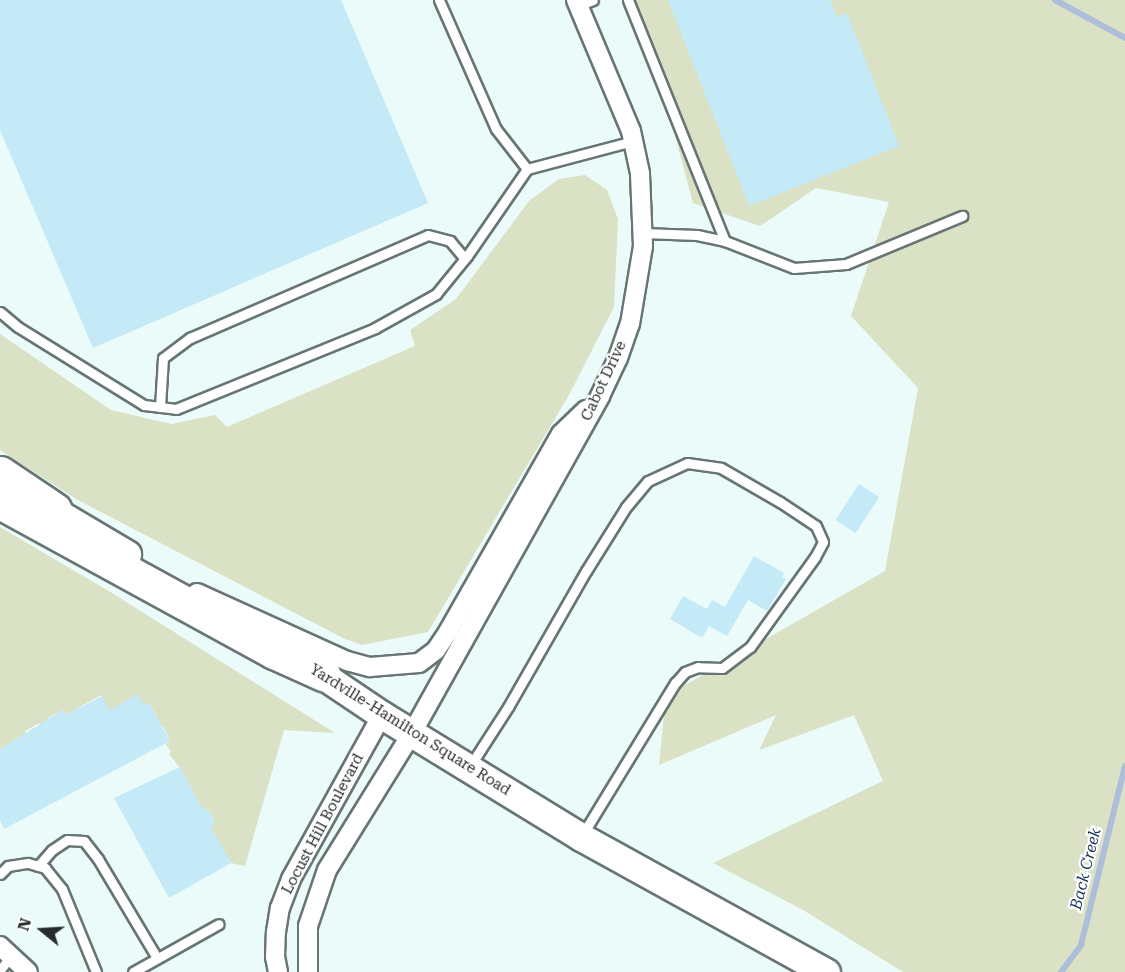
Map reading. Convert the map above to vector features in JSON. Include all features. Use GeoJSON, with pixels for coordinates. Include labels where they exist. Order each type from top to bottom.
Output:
{"type":"FeatureCollection","features":[{"type":"Feature","properties":{"kind":"highway"},"geometry":{"type":"LineString","coordinates":[[0,473],[74,523]]}},
{"type":"Feature","properties":{"kind":"highway"},"geometry":{"type":"LineString","coordinates":[[0,502],[274,652],[323,674]]}},
{"type":"Feature","properties":{"kind":"street","name":"Cabot Drive"},"geometry":{"type":"LineString","coordinates":[[412,733],[600,396],[618,358],[630,324],[638,288],[643,234],[641,182],[633,141],[582,2]]}},
{"type":"Feature","properties":{"kind":"street"},"geometry":{"type":"LineString","coordinates":[[184,587],[347,661],[370,667],[419,663],[436,650],[448,632],[561,434],[600,396]]}},
{"type":"Feature","properties":{"kind":"street","name":"Yardville-Hamilton Square Road"},"geometry":{"type":"LineString","coordinates":[[0,479],[184,587],[323,674],[382,716],[581,837],[826,972]]}},
{"type":"Feature","properties":{"kind":"street","name":"Locust Hill Boulevard"},"geometry":{"type":"LineString","coordinates":[[278,972],[275,957],[276,932],[280,908],[291,879],[382,716]]}},
{"type":"Feature","properties":{"kind":"street","name":"Locust Hill Boulevard"},"geometry":{"type":"LineString","coordinates":[[309,972],[308,926],[327,870],[412,733]]}},
{"type":"Feature","properties":{"kind":"street"},"geometry":{"type":"LineString","coordinates":[[4,957],[28,972]]}},
{"type":"Feature","properties":{"kind":"lane"},"geometry":{"type":"LineString","coordinates":[[439,0],[495,129],[527,169]]}},
{"type":"Feature","properties":{"kind":"lane"},"geometry":{"type":"LineString","coordinates":[[628,0],[725,241]]}},
{"type":"Feature","properties":{"kind":"lane"},"geometry":{"type":"LineString","coordinates":[[0,312],[18,327],[144,405],[176,409],[375,328],[436,294],[465,259],[527,169],[633,141]]}},
{"type":"Feature","properties":{"kind":"lane"},"geometry":{"type":"LineString","coordinates":[[643,234],[697,235],[725,241],[794,268],[846,264],[962,216]]}},
{"type":"Feature","properties":{"kind":"lane"},"geometry":{"type":"LineString","coordinates":[[160,407],[163,358],[190,338],[428,235],[450,241],[465,259]]}},
{"type":"Feature","properties":{"kind":"lane"},"geometry":{"type":"LineString","coordinates":[[469,768],[626,507],[648,482],[687,464],[721,468],[816,526],[823,542],[815,558],[750,647],[722,668],[698,667],[686,672],[675,683],[581,837]]}},
{"type":"Feature","properties":{"kind":"lane"},"geometry":{"type":"LineString","coordinates":[[38,866],[52,850],[67,840],[84,841],[98,859],[157,958]]}},
{"type":"Feature","properties":{"kind":"lane"},"geometry":{"type":"LineString","coordinates":[[0,874],[8,866],[28,863],[45,868],[62,889],[96,972]]}},
{"type":"Feature","properties":{"kind":"lane"},"geometry":{"type":"LineString","coordinates":[[133,972],[219,924]]}},
{"type":"Feature","properties":{"kind":"green space"},"geometry":{"type":"Polygon","coordinates":[[[632,0],[1125,0],[1125,972],[903,972],[803,910],[713,863],[883,781],[854,715],[759,750],[776,715],[659,765],[666,696],[885,571],[918,388],[851,316],[889,202],[816,188],[760,226],[693,203],[647,31],[632,0]]]}},
{"type":"Feature","properties":{"kind":"green space"},"geometry":{"type":"Polygon","coordinates":[[[585,175],[607,190],[618,219],[614,307],[569,395],[428,632],[362,645],[343,638],[76,499],[0,450],[0,334],[111,410],[171,424],[215,415],[227,427],[415,346],[410,330],[456,299],[529,201],[559,179],[585,175]]]}},
{"type":"Feature","properties":{"kind":"green space"},"geometry":{"type":"Polygon","coordinates":[[[0,527],[112,593],[335,733],[284,730],[245,866],[231,863],[210,826],[215,823],[207,808],[201,811],[180,768],[169,754],[171,752],[166,744],[170,741],[163,726],[157,729],[157,717],[149,703],[144,706],[138,695],[110,711],[101,695],[66,715],[63,710],[48,718],[51,724],[43,728],[39,723],[25,731],[27,736],[0,749],[0,527]]]}},
{"type":"Feature","properties":{"kind":"building"},"geometry":{"type":"Polygon","coordinates":[[[0,0],[341,0],[428,203],[93,348],[0,130],[0,0]]]}},
{"type":"Feature","properties":{"kind":"building"},"geometry":{"type":"Polygon","coordinates":[[[668,0],[830,0],[837,17],[847,13],[899,146],[749,206],[668,0]]]}},
{"type":"Feature","properties":{"kind":"building"},"geometry":{"type":"Polygon","coordinates":[[[859,484],[879,497],[856,533],[836,520],[859,484]]]}},
{"type":"Feature","properties":{"kind":"building"},"geometry":{"type":"Polygon","coordinates":[[[754,556],[784,573],[782,577],[786,579],[767,611],[748,600],[727,636],[709,626],[702,638],[670,619],[683,596],[707,609],[712,600],[725,607],[754,556]]]}},
{"type":"Feature","properties":{"kind":"building"},"geometry":{"type":"Polygon","coordinates":[[[138,694],[144,706],[149,703],[170,741],[4,829],[0,820],[0,749],[63,710],[66,715],[102,696],[110,710],[138,694]]]}},
{"type":"Feature","properties":{"kind":"building"},"geometry":{"type":"Polygon","coordinates":[[[180,767],[203,810],[207,808],[215,823],[211,826],[231,863],[169,898],[114,798],[180,767]]]}},
{"type":"Feature","properties":{"kind":"waterway","name":"Back Creek"},"geometry":{"type":"LineString","coordinates":[[1055,0],[1125,38]]}},
{"type":"Feature","properties":{"kind":"waterway","name":"Back Creek"},"geometry":{"type":"LineString","coordinates":[[1061,972],[1081,945],[1125,766]]}}]}
